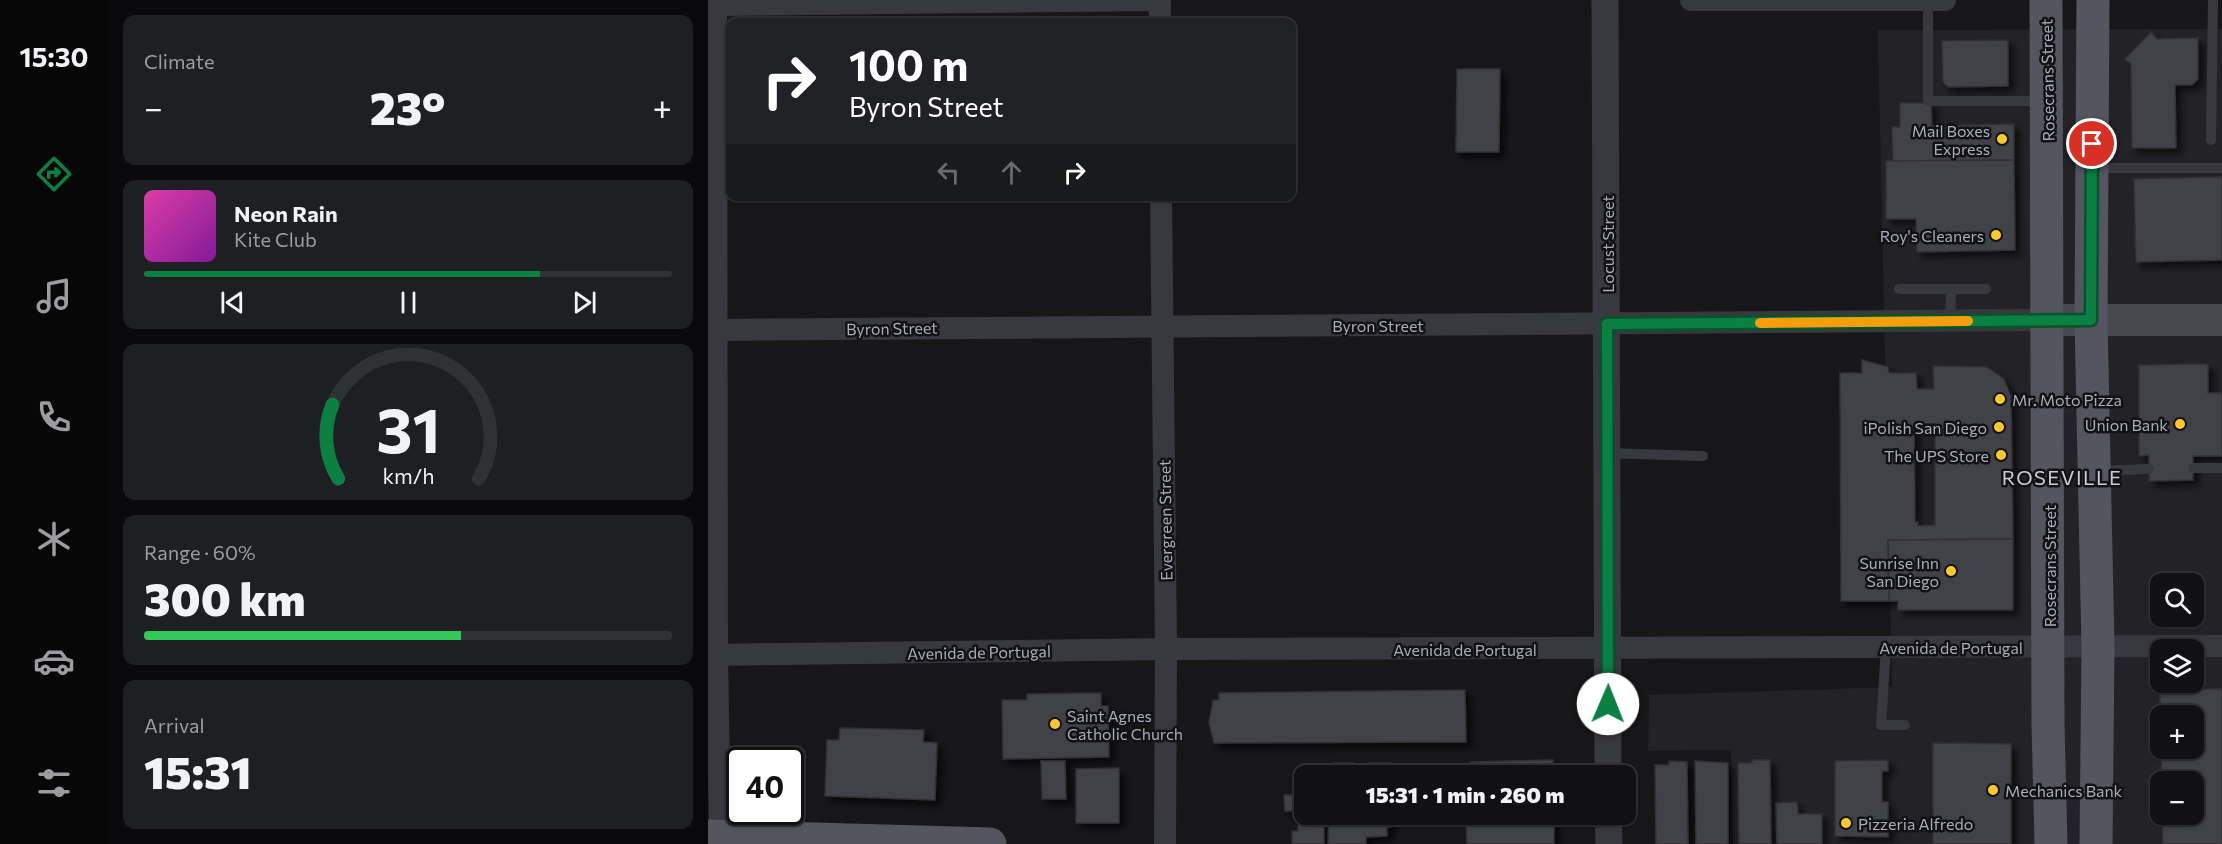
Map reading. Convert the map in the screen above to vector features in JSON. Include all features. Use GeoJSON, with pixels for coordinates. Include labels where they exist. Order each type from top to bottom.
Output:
{"type":"FeatureCollection","features":[{"type":"Feature","properties":{"kind":"main road","name":"Rosecrans Street"},"geometry":{"type":"LineString","coordinates":[[2046,0],[2048,724],[2051,844]]}},
{"type":"Feature","properties":{"kind":"main road"},"geometry":{"type":"LineString","coordinates":[[2094,0],[2091,320],[2097,647],[2097,844]]}},
{"type":"Feature","properties":{"kind":"main road"},"geometry":{"type":"LineString","coordinates":[[2048,320],[2222,320]]}},
{"type":"Feature","properties":{"kind":"main road"},"geometry":{"type":"LineString","coordinates":[[714,836],[990,844]]}},
{"type":"Feature","properties":{"kind":"street"},"geometry":{"type":"LineString","coordinates":[[714,836],[713,3],[1158,0],[1160,18]]}},
{"type":"Feature","properties":{"kind":"street","name":"Locust Street"},"geometry":{"type":"LineString","coordinates":[[1605,0],[1608,765]]}},
{"type":"Feature","properties":{"kind":"street"},"geometry":{"type":"LineString","coordinates":[[1691,0],[1945,0]]}},
{"type":"Feature","properties":{"kind":"street","name":"Evergreen Street"},"geometry":{"type":"LineString","coordinates":[[1161,201],[1166,649],[1165,844]]}},
{"type":"Feature","properties":{"kind":"street","name":"Byron Street"},"geometry":{"type":"LineString","coordinates":[[712,330],[2048,320]]}},
{"type":"Feature","properties":{"kind":"street","name":"Avenida de Portugal"},"geometry":{"type":"LineString","coordinates":[[712,655],[1166,649],[2222,646]]}},
{"type":"Feature","properties":{"kind":"street"},"geometry":{"type":"LineString","coordinates":[[1608,825],[1609,844]]}},
{"type":"Feature","properties":{"kind":"lane"},"geometry":{"type":"LineString","coordinates":[[1928,0],[1928,101],[2048,101]]}},
{"type":"Feature","properties":{"kind":"lane"},"geometry":{"type":"LineString","coordinates":[[2211,140],[2213,0]]}},
{"type":"Feature","properties":{"kind":"lane"},"geometry":{"type":"LineString","coordinates":[[2092,168],[2222,168]]}},
{"type":"Feature","properties":{"kind":"lane"},"geometry":{"type":"LineString","coordinates":[[1899,289],[1986,289]]}},
{"type":"Feature","properties":{"kind":"lane"},"geometry":{"type":"LineString","coordinates":[[1950,321],[1951,289]]}},
{"type":"Feature","properties":{"kind":"lane"},"geometry":{"type":"LineString","coordinates":[[1606,453],[1703,456]]}},
{"type":"Feature","properties":{"kind":"lane"},"geometry":{"type":"LineString","coordinates":[[2193,468],[2222,468]]}},
{"type":"Feature","properties":{"kind":"lane"},"geometry":{"type":"LineString","coordinates":[[2094,471],[2149,469]]}},
{"type":"Feature","properties":{"kind":"lane"},"geometry":{"type":"LineString","coordinates":[[1886,648],[1881,725],[1905,725]]}},
{"type":"Feature","properties":{"kind":"shaded area"},"geometry":{"type":"Polygon","coordinates":[[[2222,29],[2222,844],[1733,844],[1731,750],[1648,751],[1649,695],[1892,687],[1878,30],[2222,29]]]}},
{"type":"Feature","properties":{"kind":"building"},"geometry":{"type":"Polygon","coordinates":[[[2151,32],[2157,39],[2198,38],[2198,79],[2192,85],[2175,85],[2176,148],[2132,148],[2131,64],[2125,59],[2151,32]]]}},
{"type":"Feature","properties":{"kind":"building"},"geometry":{"type":"Polygon","coordinates":[[[2008,40],[2008,86],[1948,87],[1943,82],[1942,41],[2008,40]]]}},
{"type":"Feature","properties":{"kind":"building"},"geometry":{"type":"Polygon","coordinates":[[[1457,69],[1500,69],[1499,152],[1456,152],[1457,69]]]}},
{"type":"Feature","properties":{"kind":"building"},"geometry":{"type":"Polygon","coordinates":[[[1900,103],[1931,103],[1932,126],[2014,124],[2014,160],[1893,161],[1892,127],[1900,127],[1900,103]]]}},
{"type":"Feature","properties":{"kind":"building"},"geometry":{"type":"Polygon","coordinates":[[[2014,160],[2015,250],[1917,252],[1916,219],[1886,219],[1886,161],[2014,160]]]}},
{"type":"Feature","properties":{"kind":"building"},"geometry":{"type":"Polygon","coordinates":[[[2222,177],[2222,260],[2136,262],[2134,179],[2222,177]]]}},
{"type":"Feature","properties":{"kind":"building"},"geometry":{"type":"Polygon","coordinates":[[[1862,360],[1888,367],[1889,373],[1916,373],[1917,389],[1934,389],[1933,366],[1987,367],[2004,379],[2011,397],[2013,539],[1888,540],[1889,601],[1841,601],[1840,373],[1862,373],[1862,360]],[[1914,424],[1915,522],[1918,522],[1918,526],[1935,525],[1935,424],[1914,424]]]}},
{"type":"Feature","properties":{"kind":"building","name":"Union Bank"},"geometry":{"type":"Polygon","coordinates":[[[2208,364],[2208,393],[2222,393],[2222,456],[2193,456],[2193,480],[2149,481],[2149,455],[2139,456],[2139,365],[2208,364]]]}},
{"type":"Feature","properties":{"kind":"building","name":"Sunrise Inn San Diego"},"geometry":{"type":"Polygon","coordinates":[[[2013,539],[2013,610],[1898,610],[1898,601],[1889,601],[1888,540],[2013,539]]]}},
{"type":"Feature","properties":{"kind":"building"},"geometry":{"type":"Polygon","coordinates":[[[2204,689],[2222,689],[2222,844],[2163,844],[2162,825],[2204,825],[2204,771],[2162,771],[2161,759],[2204,759],[2204,705],[2160,705],[2160,693],[2204,693],[2204,689]]]}},
{"type":"Feature","properties":{"kind":"building"},"geometry":{"type":"Polygon","coordinates":[[[1465,690],[1466,742],[1214,743],[1209,723],[1213,700],[1219,700],[1219,693],[1465,690]]]}},
{"type":"Feature","properties":{"kind":"building","name":"Saint Agnes Catholic Church"},"geometry":{"type":"Polygon","coordinates":[[[1101,693],[1101,706],[1108,706],[1109,757],[1003,759],[1002,700],[1027,700],[1027,694],[1101,693]]]}},
{"type":"Feature","properties":{"kind":"building"},"geometry":{"type":"Polygon","coordinates":[[[840,728],[924,730],[923,742],[937,743],[935,800],[825,796],[827,740],[839,740],[840,728]]]}},
{"type":"Feature","properties":{"kind":"building"},"geometry":{"type":"Polygon","coordinates":[[[1933,743],[2011,744],[2011,844],[1933,844],[1933,743]]]}},
{"type":"Feature","properties":{"kind":"building"},"geometry":{"type":"Polygon","coordinates":[[[1553,760],[1553,765],[1470,765],[1470,762],[1553,760]]]}},
{"type":"Feature","properties":{"kind":"building"},"geometry":{"type":"Polygon","coordinates":[[[1752,760],[1770,760],[1771,844],[1739,844],[1738,763],[1752,763],[1752,760]]]}},
{"type":"Feature","properties":{"kind":"building"},"geometry":{"type":"Polygon","coordinates":[[[1888,760],[1888,771],[1882,771],[1882,802],[1888,802],[1888,837],[1835,836],[1835,761],[1888,760]]]}},
{"type":"Feature","properties":{"kind":"building"},"geometry":{"type":"Polygon","coordinates":[[[1041,761],[1065,761],[1066,799],[1042,799],[1041,761]]]}},
{"type":"Feature","properties":{"kind":"building"},"geometry":{"type":"Polygon","coordinates":[[[1669,761],[1687,762],[1688,844],[1656,844],[1655,765],[1669,765],[1669,761]]]}},
{"type":"Feature","properties":{"kind":"building"},"geometry":{"type":"Polygon","coordinates":[[[1695,761],[1728,763],[1728,844],[1696,844],[1695,761]]]}},
{"type":"Feature","properties":{"kind":"building"},"geometry":{"type":"Polygon","coordinates":[[[1333,763],[1353,763],[1353,765],[1332,765],[1333,763]]]}},
{"type":"Feature","properties":{"kind":"building"},"geometry":{"type":"Polygon","coordinates":[[[1368,763],[1391,763],[1391,765],[1368,765],[1368,763]]]}},
{"type":"Feature","properties":{"kind":"building"},"geometry":{"type":"Polygon","coordinates":[[[1119,768],[1119,823],[1076,823],[1076,769],[1119,768]]]}},
{"type":"Feature","properties":{"kind":"building"},"geometry":{"type":"Polygon","coordinates":[[[1284,795],[1294,795],[1294,811],[1285,811],[1284,795]]]}},
{"type":"Feature","properties":{"kind":"building"},"geometry":{"type":"Polygon","coordinates":[[[1797,802],[1798,814],[1822,814],[1822,844],[1777,844],[1776,803],[1797,802]]]}},
{"type":"Feature","properties":{"kind":"building"},"geometry":{"type":"Polygon","coordinates":[[[1298,825],[1324,825],[1324,844],[1292,844],[1292,831],[1298,831],[1298,825]]]}},
{"type":"Feature","properties":{"kind":"building"},"geometry":{"type":"Polygon","coordinates":[[[1329,825],[1391,825],[1387,827],[1387,836],[1366,837],[1366,844],[1328,844],[1329,825]]]}},
{"type":"Feature","properties":{"kind":"building"},"geometry":{"type":"Polygon","coordinates":[[[1466,825],[1554,825],[1554,844],[1467,844],[1466,825]]]}},
{"type":"Feature","properties":{"kind":"slow traffic"},"geometry":{"type":"LineString","coordinates":[[1760,323],[1968,321]]}},
{"type":"Feature","properties":{"kind":"place","name":"Mail Boxes Express"},"geometry":{"type":"Point","coordinates":[2002,139]}},
{"type":"Feature","properties":{"kind":"place","name":"Roy's Cleaners"},"geometry":{"type":"Point","coordinates":[1996,235]}},
{"type":"Feature","properties":{"kind":"place","name":"Mr. Moto Pizza"},"geometry":{"type":"Point","coordinates":[2000,399]}},
{"type":"Feature","properties":{"kind":"place","name":"Union Bank"},"geometry":{"type":"Point","coordinates":[2180,424]}},
{"type":"Feature","properties":{"kind":"place","name":"iPolish San Diego"},"geometry":{"type":"Point","coordinates":[1999,427]}},
{"type":"Feature","properties":{"kind":"place","name":"The UPS Store"},"geometry":{"type":"Point","coordinates":[2001,455]}},
{"type":"Feature","properties":{"kind":"place","name":"Sunrise Inn San Diego"},"geometry":{"type":"Point","coordinates":[1951,571]}},
{"type":"Feature","properties":{"kind":"place","name":"Saint Agnes Catholic Church"},"geometry":{"type":"Point","coordinates":[1055,724]}},
{"type":"Feature","properties":{"kind":"place","name":"Mechanics Bank"},"geometry":{"type":"Point","coordinates":[1993,790]}},
{"type":"Feature","properties":{"kind":"place","name":"Pizzeria Alfredo"},"geometry":{"type":"Point","coordinates":[1846,823]}},
{"type":"Feature","properties":{"kind":"district","name":"ROSEVILLE"},"geometry":{"type":"Point","coordinates":[2062,477]}},
{"type":"Feature","properties":{"kind":"route"},"geometry":{"type":"LineString","coordinates":[[1608,704],[1607,324],[2091,320],[2092,144]]}}]}
